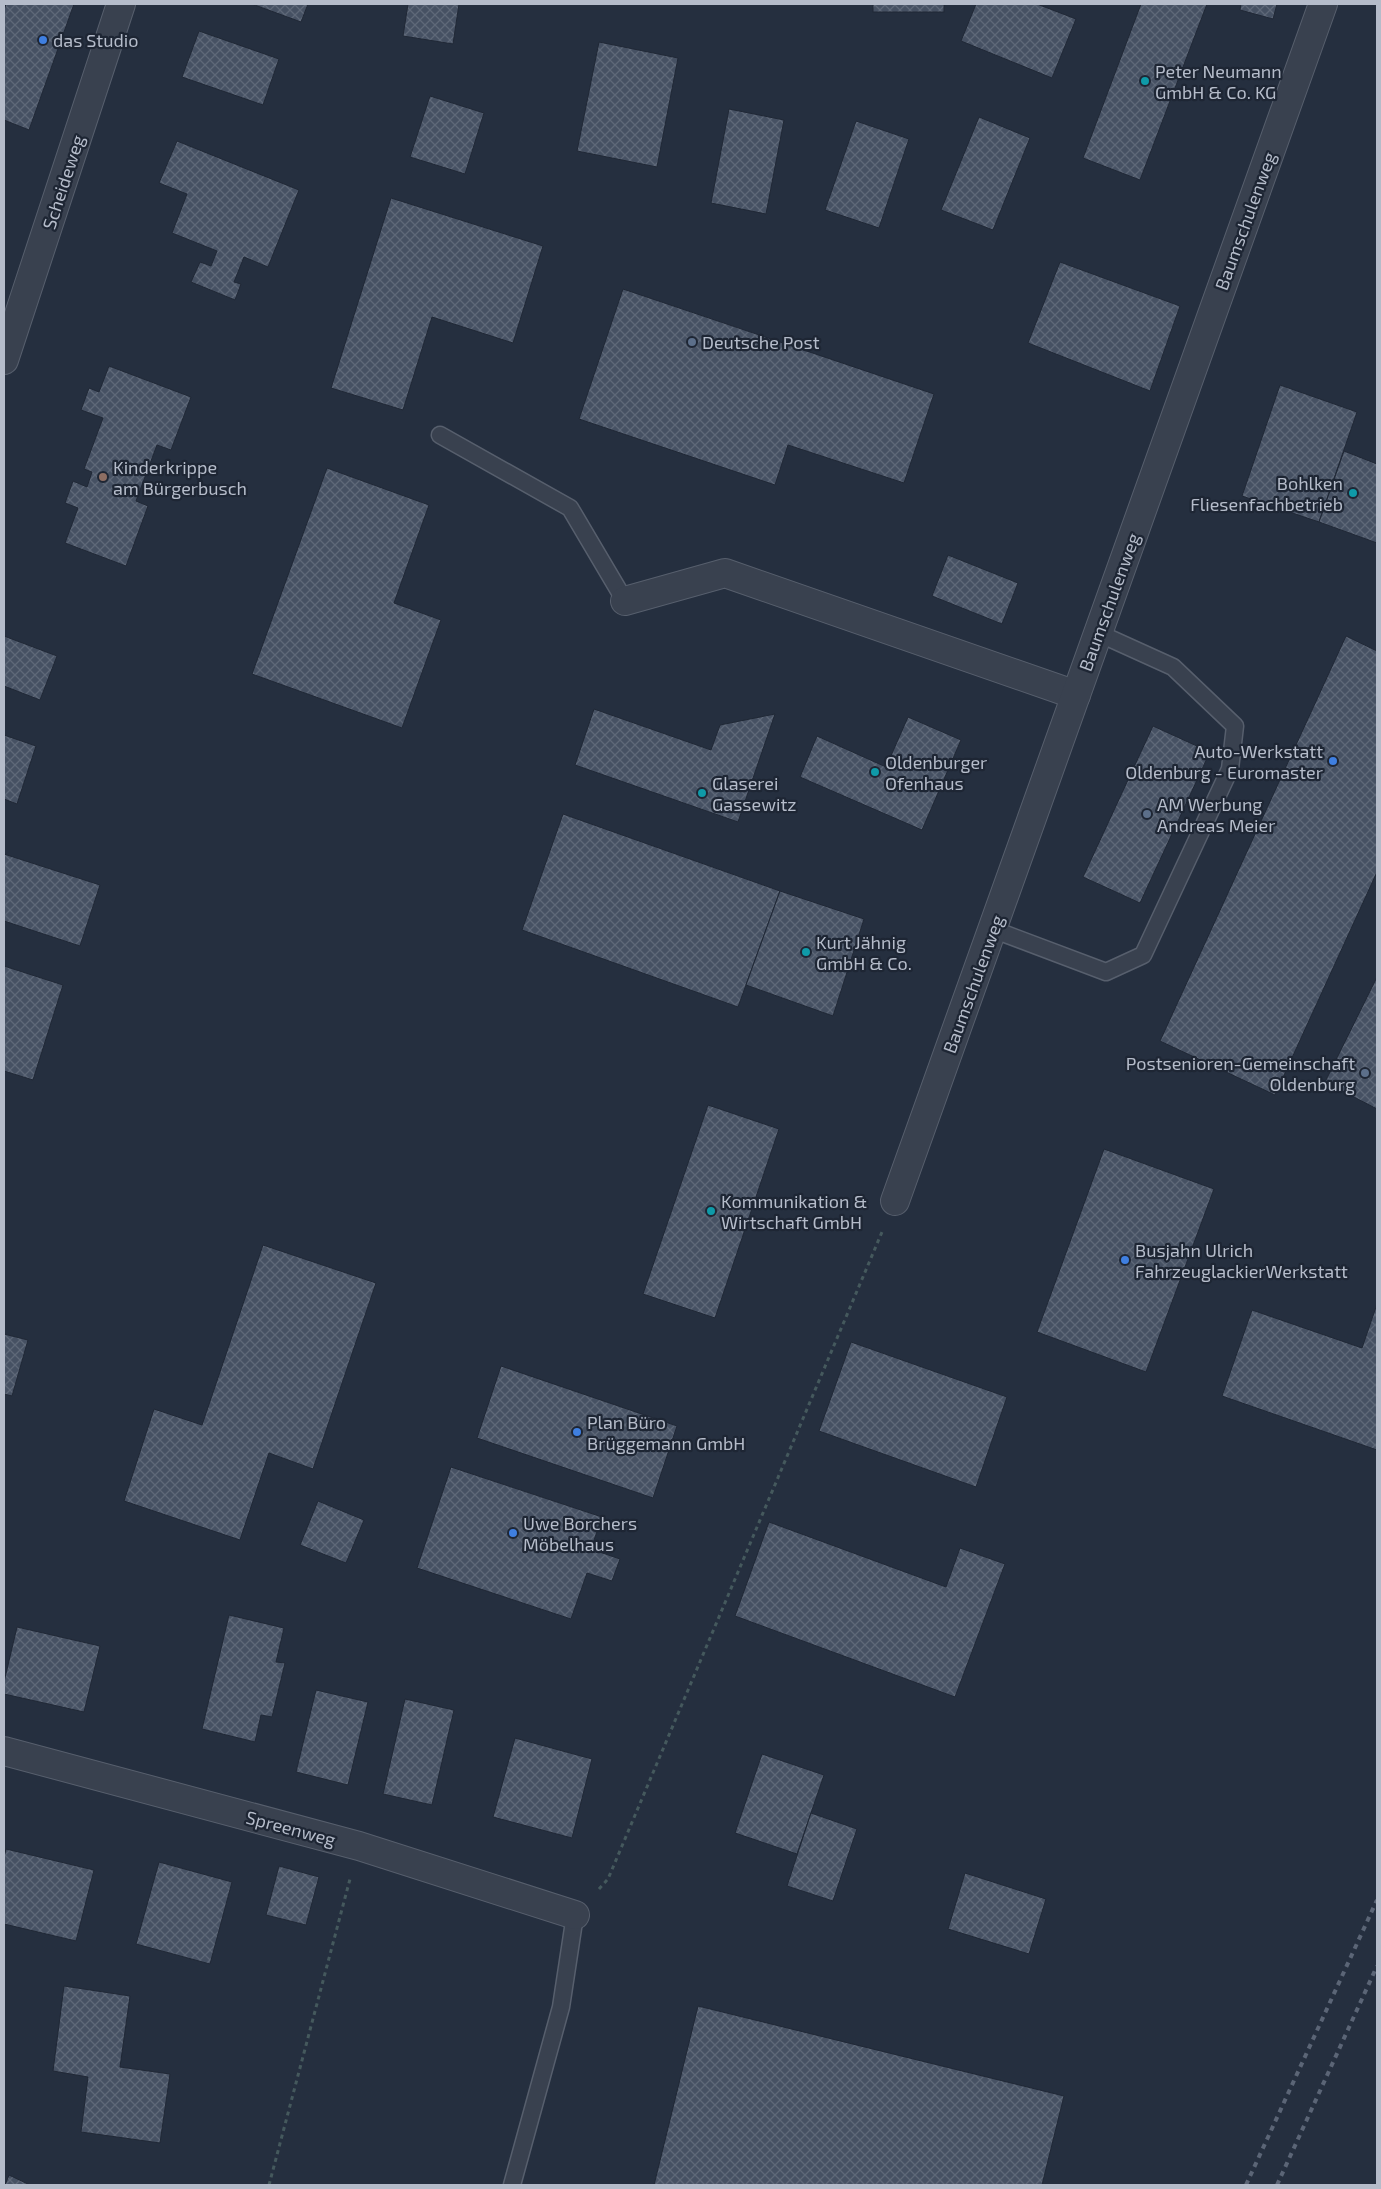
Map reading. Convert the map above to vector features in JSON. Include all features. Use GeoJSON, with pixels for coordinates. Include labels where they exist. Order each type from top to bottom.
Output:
{"type":"FeatureCollection","features":[{"type":"Feature","properties":{"kind":"street","name":"Scheideweg"},"geometry":{"type":"LineString","coordinates":[[4,360],[120,4]]}},
{"type":"Feature","properties":{"kind":"street","name":"Baumschulenweg"},"geometry":{"type":"LineString","coordinates":[[895,1201],[1323,4]]}},
{"type":"Feature","properties":{"kind":"street"},"geometry":{"type":"LineString","coordinates":[[625,601],[725,573],[1076,695]]}},
{"type":"Feature","properties":{"kind":"street","name":"Spreenweg"},"geometry":{"type":"LineString","coordinates":[[4,1751],[359,1846],[575,1915]]}},
{"type":"Feature","properties":{"kind":"lane"},"geometry":{"type":"LineString","coordinates":[[440,436],[570,508],[625,601]]}},
{"type":"Feature","properties":{"kind":"lane"},"geometry":{"type":"LineString","coordinates":[[992,929],[1106,972],[1143,955],[1230,769],[1235,726],[1173,667],[1098,632]]}},
{"type":"Feature","properties":{"kind":"lane"},"geometry":{"type":"LineString","coordinates":[[512,2185],[560,2007],[575,1915]]}},
{"type":"Feature","properties":{"kind":"path"},"geometry":{"type":"LineString","coordinates":[[575,1915],[608,1879],[895,1201]]}},
{"type":"Feature","properties":{"kind":"path"},"geometry":{"type":"LineString","coordinates":[[269,2185],[359,1846]]}},
{"type":"Feature","properties":{"kind":"building"},"geometry":{"type":"Polygon","coordinates":[[[6,4],[74,4],[29,130],[4,120],[4,10],[6,4]]]}},
{"type":"Feature","properties":{"kind":"building"},"geometry":{"type":"Polygon","coordinates":[[[252,4],[308,4],[301,22],[252,4]]]}},
{"type":"Feature","properties":{"kind":"building"},"geometry":{"type":"Polygon","coordinates":[[[408,4],[459,4],[453,44],[403,36],[408,4]]]}},
{"type":"Feature","properties":{"kind":"building"},"geometry":{"type":"Polygon","coordinates":[[[873,4],[944,4],[944,12],[873,12],[873,4]]]}},
{"type":"Feature","properties":{"kind":"building"},"geometry":{"type":"Polygon","coordinates":[[[976,4],[1037,4],[1076,19],[1052,78],[961,41],[976,4]]]}},
{"type":"Feature","properties":{"kind":"building","name":"Peter Neumann GmbH & Co. KG"},"geometry":{"type":"Polygon","coordinates":[[[1141,4],[1207,4],[1140,180],[1083,158],[1141,4]]]}},
{"type":"Feature","properties":{"kind":"building"},"geometry":{"type":"Polygon","coordinates":[[[1241,4],[1277,4],[1273,19],[1240,10],[1241,4]]]}},
{"type":"Feature","properties":{"kind":"building"},"geometry":{"type":"Polygon","coordinates":[[[199,31],[279,59],[263,105],[182,77],[199,31]]]}},
{"type":"Feature","properties":{"kind":"building"},"geometry":{"type":"Polygon","coordinates":[[[599,42],[678,58],[657,167],[577,151],[599,42]]]}},
{"type":"Feature","properties":{"kind":"building"},"geometry":{"type":"Polygon","coordinates":[[[430,96],[484,113],[465,174],[410,157],[430,96]]]}},
{"type":"Feature","properties":{"kind":"building"},"geometry":{"type":"Polygon","coordinates":[[[729,109],[784,120],[766,214],[711,203],[729,109]]]}},
{"type":"Feature","properties":{"kind":"building"},"geometry":{"type":"Polygon","coordinates":[[[979,117],[1030,138],[993,230],[941,210],[979,117]]]}},
{"type":"Feature","properties":{"kind":"building"},"geometry":{"type":"Polygon","coordinates":[[[856,121],[909,139],[879,228],[825,210],[856,121]]]}},
{"type":"Feature","properties":{"kind":"building"},"geometry":{"type":"Polygon","coordinates":[[[177,141],[299,190],[268,267],[244,257],[234,282],[241,284],[235,300],[191,282],[200,262],[211,266],[217,251],[172,233],[187,194],[159,183],[177,141]]]}},
{"type":"Feature","properties":{"kind":"building"},"geometry":{"type":"Polygon","coordinates":[[[391,198],[543,246],[513,343],[432,317],[403,410],[331,388],[391,198]]]}},
{"type":"Feature","properties":{"kind":"building"},"geometry":{"type":"Polygon","coordinates":[[[1060,262],[1180,306],[1150,391],[1028,343],[1060,262]]]}},
{"type":"Feature","properties":{"kind":"building","name":"Deutsche Post"},"geometry":{"type":"Polygon","coordinates":[[[623,289],[934,394],[904,483],[788,445],[775,485],[579,419],[623,289]]]}},
{"type":"Feature","properties":{"kind":"building"},"geometry":{"type":"Polygon","coordinates":[[[109,366],[191,397],[171,450],[157,445],[136,501],[148,506],[126,566],[65,543],[78,508],[65,503],[73,481],[87,487],[92,472],[84,469],[103,418],[81,410],[89,388],[99,392],[109,366]]]}},
{"type":"Feature","properties":{"kind":"building"},"geometry":{"type":"Polygon","coordinates":[[[1280,385],[1357,412],[1319,522],[1242,496],[1280,385]]]}},
{"type":"Feature","properties":{"kind":"building","name":"Bohlken Fliesenfachbetrieb"},"geometry":{"type":"Polygon","coordinates":[[[1344,451],[1377,464],[1377,543],[1319,522],[1344,451]]]}},
{"type":"Feature","properties":{"kind":"building"},"geometry":{"type":"Polygon","coordinates":[[[327,468],[429,505],[394,603],[441,620],[402,728],[252,674],[327,468]]]}},
{"type":"Feature","properties":{"kind":"building"},"geometry":{"type":"Polygon","coordinates":[[[948,555],[1018,583],[1002,624],[932,596],[948,555]]]}},
{"type":"Feature","properties":{"kind":"building"},"geometry":{"type":"Polygon","coordinates":[[[4,636],[57,656],[40,700],[4,686],[4,636]]]}},
{"type":"Feature","properties":{"kind":"building","name":"Auto-Werkstatt Oldenburg - Euromaster"},"geometry":{"type":"Polygon","coordinates":[[[1346,636],[1377,651],[1377,872],[1275,1095],[1160,1041],[1346,636]]]}},
{"type":"Feature","properties":{"kind":"building","name":"Glaserei Gassewitz"},"geometry":{"type":"Polygon","coordinates":[[[594,709],[711,750],[720,725],[775,714],[738,822],[575,765],[594,709]]]}},
{"type":"Feature","properties":{"kind":"building","name":"Oldenburger Ofenhaus"},"geometry":{"type":"Polygon","coordinates":[[[908,717],[961,740],[922,830],[800,777],[817,736],[886,767],[908,717]]]}},
{"type":"Feature","properties":{"kind":"building","name":"AM Werbung Andreas Meier"},"geometry":{"type":"Polygon","coordinates":[[[1153,726],[1210,752],[1140,903],[1083,877],[1153,726]]]}},
{"type":"Feature","properties":{"kind":"building"},"geometry":{"type":"Polygon","coordinates":[[[4,735],[36,746],[17,804],[4,799],[4,735]]]}},
{"type":"Feature","properties":{"kind":"building"},"geometry":{"type":"Polygon","coordinates":[[[563,814],[780,891],[738,1007],[522,930],[563,814]]]}},
{"type":"Feature","properties":{"kind":"building"},"geometry":{"type":"Polygon","coordinates":[[[4,854],[100,885],[80,946],[4,921],[4,854]]]}},
{"type":"Feature","properties":{"kind":"building","name":"Kurt Jähnig GmbH & Co."},"geometry":{"type":"Polygon","coordinates":[[[780,891],[864,919],[833,1016],[746,985],[780,891]]]}},
{"type":"Feature","properties":{"kind":"building"},"geometry":{"type":"Polygon","coordinates":[[[4,966],[63,985],[33,1080],[4,1071],[4,966]]]}},
{"type":"Feature","properties":{"kind":"building"},"geometry":{"type":"Polygon","coordinates":[[[1377,977],[1377,1109],[1325,1082],[1377,977]]]}},
{"type":"Feature","properties":{"kind":"building","name":"Kommunikation & Wirtschaft GmbH"},"geometry":{"type":"Polygon","coordinates":[[[708,1105],[779,1129],[715,1318],[643,1294],[708,1105]]]}},
{"type":"Feature","properties":{"kind":"building","name":"Busjahn Ulrich FahrzeuglackierWerkstatt"},"geometry":{"type":"Polygon","coordinates":[[[1104,1149],[1214,1189],[1146,1372],[1037,1332],[1104,1149]]]}},
{"type":"Feature","properties":{"kind":"building"},"geometry":{"type":"Polygon","coordinates":[[[263,1245],[376,1283],[313,1469],[269,1453],[240,1540],[124,1501],[154,1409],[202,1425],[263,1245]]]}},
{"type":"Feature","properties":{"kind":"building"},"geometry":{"type":"Polygon","coordinates":[[[1377,1304],[1377,1450],[1222,1396],[1252,1310],[1362,1348],[1377,1304]]]}},
{"type":"Feature","properties":{"kind":"building"},"geometry":{"type":"Polygon","coordinates":[[[4,1334],[28,1340],[12,1396],[4,1394],[4,1334]]]}},
{"type":"Feature","properties":{"kind":"building"},"geometry":{"type":"Polygon","coordinates":[[[851,1342],[1007,1397],[976,1487],[819,1431],[851,1342]]]}},
{"type":"Feature","properties":{"kind":"building","name":"Plan Büro Brüggemann GmbH"},"geometry":{"type":"Polygon","coordinates":[[[501,1366],[677,1426],[653,1498],[477,1438],[501,1366]]]}},
{"type":"Feature","properties":{"kind":"building","name":"Uwe Borchers Möbelhaus"},"geometry":{"type":"Polygon","coordinates":[[[451,1467],[602,1517],[591,1549],[620,1559],[612,1581],[587,1573],[571,1619],[417,1568],[451,1467]]]}},
{"type":"Feature","properties":{"kind":"building"},"geometry":{"type":"Polygon","coordinates":[[[318,1501],[364,1520],[346,1563],[300,1545],[318,1501]]]}},
{"type":"Feature","properties":{"kind":"building"},"geometry":{"type":"Polygon","coordinates":[[[769,1522],[946,1587],[960,1548],[1005,1564],[955,1697],[735,1616],[769,1522]]]}},
{"type":"Feature","properties":{"kind":"building"},"geometry":{"type":"Polygon","coordinates":[[[229,1615],[284,1628],[276,1662],[285,1663],[272,1717],[261,1715],[255,1742],[202,1729],[229,1615]]]}},
{"type":"Feature","properties":{"kind":"building"},"geometry":{"type":"Polygon","coordinates":[[[17,1627],[100,1646],[84,1712],[4,1694],[4,1682],[17,1627]]]}},
{"type":"Feature","properties":{"kind":"building"},"geometry":{"type":"Polygon","coordinates":[[[316,1690],[368,1702],[348,1785],[296,1772],[316,1690]]]}},
{"type":"Feature","properties":{"kind":"building"},"geometry":{"type":"Polygon","coordinates":[[[405,1699],[454,1710],[432,1805],[383,1794],[405,1699]]]}},
{"type":"Feature","properties":{"kind":"building"},"geometry":{"type":"Polygon","coordinates":[[[515,1738],[592,1759],[572,1838],[493,1817],[515,1738]]]}},
{"type":"Feature","properties":{"kind":"building"},"geometry":{"type":"Polygon","coordinates":[[[762,1754],[824,1775],[797,1854],[735,1833],[762,1754]]]}},
{"type":"Feature","properties":{"kind":"building"},"geometry":{"type":"Polygon","coordinates":[[[811,1813],[857,1829],[833,1901],[787,1886],[811,1813]]]}},
{"type":"Feature","properties":{"kind":"building"},"geometry":{"type":"Polygon","coordinates":[[[6,1849],[94,1870],[76,1941],[4,1924],[4,1857],[6,1849]]]}},
{"type":"Feature","properties":{"kind":"building"},"geometry":{"type":"Polygon","coordinates":[[[159,1862],[232,1882],[210,1964],[136,1944],[159,1862]]]}},
{"type":"Feature","properties":{"kind":"building"},"geometry":{"type":"Polygon","coordinates":[[[279,1866],[319,1877],[306,1925],[266,1915],[279,1866]]]}},
{"type":"Feature","properties":{"kind":"building"},"geometry":{"type":"Polygon","coordinates":[[[965,1873],[1046,1899],[1029,1954],[948,1929],[965,1873]]]}},
{"type":"Feature","properties":{"kind":"building"},"geometry":{"type":"Polygon","coordinates":[[[64,1986],[130,1996],[120,2067],[170,2074],[160,2143],[81,2132],[88,2077],[53,2071],[64,1986]]]}},
{"type":"Feature","properties":{"kind":"building"},"geometry":{"type":"Polygon","coordinates":[[[698,2006],[1064,2096],[1042,2185],[654,2185],[698,2006]]]}},
{"type":"Feature","properties":{"kind":"building"},"geometry":{"type":"Polygon","coordinates":[[[9,2175],[30,2185],[5,2185],[9,2175]]]}},
{"type":"Feature","properties":{"kind":"railway"},"geometry":{"type":"LineString","coordinates":[[1246,2185],[1377,1900]]}},
{"type":"Feature","properties":{"kind":"railway"},"geometry":{"type":"LineString","coordinates":[[1277,2185],[1377,1966]]}},
{"type":"Feature","properties":{"kind":"place","name":"das Studio"},"geometry":{"type":"Point","coordinates":[43,40]}},
{"type":"Feature","properties":{"kind":"place","name":"Peter Neumann GmbH & Co. KG"},"geometry":{"type":"Point","coordinates":[1145,81]}},
{"type":"Feature","properties":{"kind":"place","name":"Deutsche Post"},"geometry":{"type":"Point","coordinates":[692,342]}},
{"type":"Feature","properties":{"kind":"place","name":"Kinderkrippe am Bürgerbusch"},"geometry":{"type":"Point","coordinates":[103,477]}},
{"type":"Feature","properties":{"kind":"place","name":"Bohlken Fliesenfachbetrieb"},"geometry":{"type":"Point","coordinates":[1353,493]}},
{"type":"Feature","properties":{"kind":"place","name":"Auto-Werkstatt Oldenburg - Euromaster"},"geometry":{"type":"Point","coordinates":[1333,761]}},
{"type":"Feature","properties":{"kind":"place","name":"Oldenburger Ofenhaus"},"geometry":{"type":"Point","coordinates":[875,772]}},
{"type":"Feature","properties":{"kind":"place","name":"Glaserei Gassewitz"},"geometry":{"type":"Point","coordinates":[702,793]}},
{"type":"Feature","properties":{"kind":"place","name":"AM Werbung Andreas Meier"},"geometry":{"type":"Point","coordinates":[1147,814]}},
{"type":"Feature","properties":{"kind":"place","name":"Kurt Jähnig GmbH & Co."},"geometry":{"type":"Point","coordinates":[806,952]}},
{"type":"Feature","properties":{"kind":"place","name":"Postsenioren-Gemeinschaft Oldenburg"},"geometry":{"type":"Point","coordinates":[1365,1073]}},
{"type":"Feature","properties":{"kind":"place","name":"Kommunikation & Wirtschaft GmbH"},"geometry":{"type":"Point","coordinates":[711,1211]}},
{"type":"Feature","properties":{"kind":"place","name":"Busjahn Ulrich FahrzeuglackierWerkstatt"},"geometry":{"type":"Point","coordinates":[1125,1260]}},
{"type":"Feature","properties":{"kind":"place","name":"Plan Büro Brüggemann GmbH"},"geometry":{"type":"Point","coordinates":[577,1432]}},
{"type":"Feature","properties":{"kind":"place","name":"Uwe Borchers Möbelhaus"},"geometry":{"type":"Point","coordinates":[513,1533]}}]}
